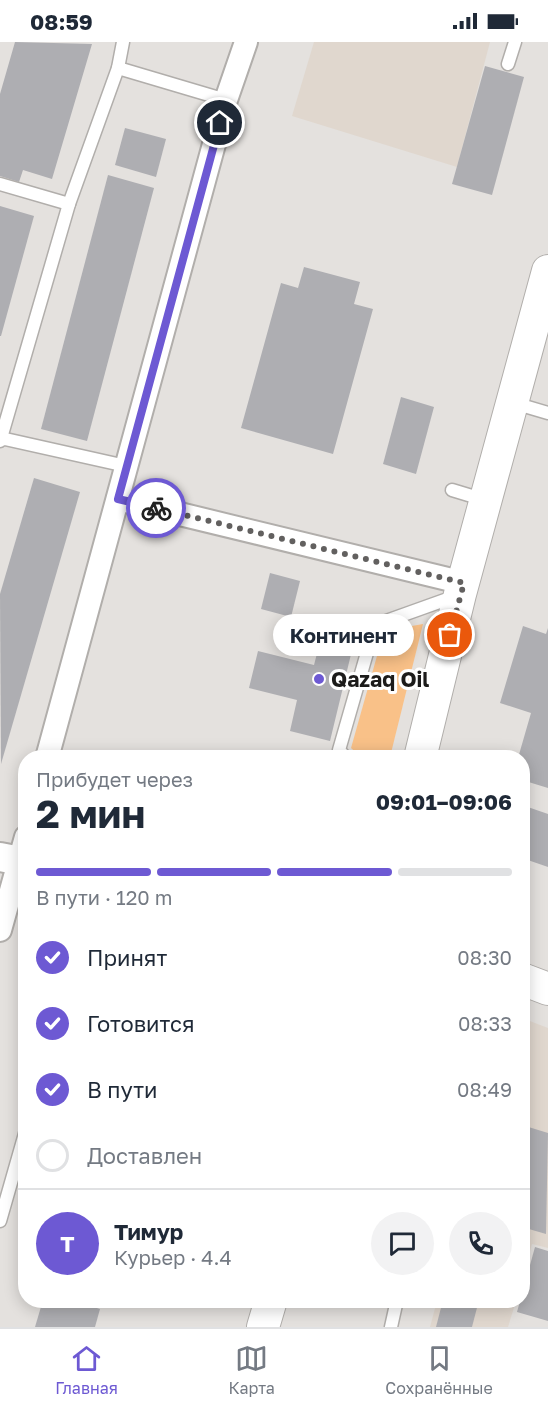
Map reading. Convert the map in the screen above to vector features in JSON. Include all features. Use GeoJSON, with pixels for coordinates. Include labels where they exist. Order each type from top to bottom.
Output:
{"type":"FeatureCollection","features":[{"type":"Feature","properties":{"kind":"main road"},"geometry":{"type":"LineString","coordinates":[[422,750],[462,589],[548,271]]}},
{"type":"Feature","properties":{"kind":"main road"},"geometry":{"type":"LineString","coordinates":[[530,982],[548,989]]}},
{"type":"Feature","properties":{"kind":"main road"},"geometry":{"type":"LineString","coordinates":[[263,1327],[269,1308]]}},
{"type":"Feature","properties":{"kind":"street"},"geometry":{"type":"LineString","coordinates":[[49,750],[226,100],[246,42]]}},
{"type":"Feature","properties":{"kind":"street"},"geometry":{"type":"LineString","coordinates":[[118,499],[462,589]]}},
{"type":"Feature","properties":{"kind":"street"},"geometry":{"type":"LineString","coordinates":[[0,930],[18,854]]}},
{"type":"Feature","properties":{"kind":"lane"},"geometry":{"type":"LineString","coordinates":[[123,42],[118,68],[69,204],[0,440],[126,466]]}},
{"type":"Feature","properties":{"kind":"lane"},"geometry":{"type":"LineString","coordinates":[[508,64],[515,42]]}},
{"type":"Feature","properties":{"kind":"lane"},"geometry":{"type":"LineString","coordinates":[[118,68],[226,100]]}},
{"type":"Feature","properties":{"kind":"lane"},"geometry":{"type":"LineString","coordinates":[[0,184],[69,204]]}},
{"type":"Feature","properties":{"kind":"lane"},"geometry":{"type":"LineString","coordinates":[[512,402],[548,413]]}},
{"type":"Feature","properties":{"kind":"lane"},"geometry":{"type":"LineString","coordinates":[[452,490],[486,501]]}},
{"type":"Feature","properties":{"kind":"lane"},"geometry":{"type":"LineString","coordinates":[[339,750],[375,625],[462,589]]}},
{"type":"Feature","properties":{"kind":"lane"},"geometry":{"type":"LineString","coordinates":[[0,1221],[18,1158]]}},
{"type":"Feature","properties":{"kind":"lane"},"geometry":{"type":"LineString","coordinates":[[391,1327],[395,1308]]}},
{"type":"Feature","properties":{"kind":"shaded area"},"geometry":{"type":"Polygon","coordinates":[[[314,42],[490,42],[457,167],[292,116],[314,42]]]}},
{"type":"Feature","properties":{"kind":"shaded area"},"geometry":{"type":"Polygon","coordinates":[[[423,624],[392,750],[353,750],[351,748],[384,631],[423,624]]]}},
{"type":"Feature","properties":{"kind":"shaded area"},"geometry":{"type":"Polygon","coordinates":[[[530,1021],[548,1028],[548,1248],[532,1244],[530,1251],[530,1021]]]}},
{"type":"Feature","properties":{"kind":"shaded area"},"geometry":{"type":"Polygon","coordinates":[[[435,1308],[514,1308],[508,1327],[430,1327],[435,1308]]]}},
{"type":"Feature","properties":{"kind":"building"},"geometry":{"type":"Polygon","coordinates":[[[15,42],[92,44],[52,179],[23,170],[19,182],[0,176],[0,94],[15,42]]]}},
{"type":"Feature","properties":{"kind":"building"},"geometry":{"type":"Polygon","coordinates":[[[485,66],[524,77],[492,195],[452,184],[485,66]]]}},
{"type":"Feature","properties":{"kind":"building"},"geometry":{"type":"Polygon","coordinates":[[[125,128],[166,139],[156,177],[115,165],[125,128]]]}},
{"type":"Feature","properties":{"kind":"building"},"geometry":{"type":"Polygon","coordinates":[[[108,175],[154,188],[87,441],[41,429],[108,175]]]}},
{"type":"Feature","properties":{"kind":"building"},"geometry":{"type":"Polygon","coordinates":[[[0,206],[34,216],[1,336],[0,336],[0,206]]]}},
{"type":"Feature","properties":{"kind":"building"},"geometry":{"type":"Polygon","coordinates":[[[304,267],[360,282],[354,304],[373,309],[333,454],[241,428],[281,283],[298,288],[304,267]]]}},
{"type":"Feature","properties":{"kind":"building"},"geometry":{"type":"Polygon","coordinates":[[[401,397],[434,407],[416,474],[383,464],[401,397]]]}},
{"type":"Feature","properties":{"kind":"building"},"geometry":{"type":"Polygon","coordinates":[[[34,478],[80,492],[1,764],[0,594],[34,478]]]}},
{"type":"Feature","properties":{"kind":"building"},"geometry":{"type":"Polygon","coordinates":[[[270,573],[300,581],[291,617],[261,609],[270,573]]]}},
{"type":"Feature","properties":{"kind":"building"},"geometry":{"type":"Polygon","coordinates":[[[523,626],[546,634],[548,628],[548,788],[530,782],[530,750],[520,750],[531,713],[500,703],[523,626]]]}},
{"type":"Feature","properties":{"kind":"building"},"geometry":{"type":"Polygon","coordinates":[[[321,638],[353,646],[330,741],[290,731],[297,700],[249,688],[258,651],[314,665],[321,638]]]}},
{"type":"Feature","properties":{"kind":"building"},"geometry":{"type":"Polygon","coordinates":[[[530,808],[548,814],[548,867],[530,861],[530,808]]]}},
{"type":"Feature","properties":{"kind":"building"},"geometry":{"type":"Polygon","coordinates":[[[530,1127],[548,1133],[546,1234],[530,1229],[530,1127]]]}},
{"type":"Feature","properties":{"kind":"building"},"geometry":{"type":"Polygon","coordinates":[[[535,1247],[548,1251],[548,1321],[517,1312],[518,1308],[530,1308],[530,1265],[535,1247]]]}},
{"type":"Feature","properties":{"kind":"building"},"geometry":{"type":"Polygon","coordinates":[[[41,1308],[100,1309],[95,1327],[35,1327],[41,1308]]]}},
{"type":"Feature","properties":{"kind":"building"},"geometry":{"type":"Polygon","coordinates":[[[441,1308],[477,1308],[472,1327],[436,1327],[441,1308]]]}},
{"type":"Feature","properties":{"kind":"way so far"},"geometry":{"type":"LineString","coordinates":[[156,508],[464,583],[450,635]]}},
{"type":"Feature","properties":{"kind":"place","name":"Континент"},"geometry":{"type":"Point","coordinates":[450,635]}},
{"type":"Feature","properties":{"kind":"place","name":"Qazaq Oil"},"geometry":{"type":"Point","coordinates":[319,679]}},
{"type":"Feature","properties":{"kind":"route"},"geometry":{"type":"LineString","coordinates":[[156,508],[118,499],[220,123]]}}]}
